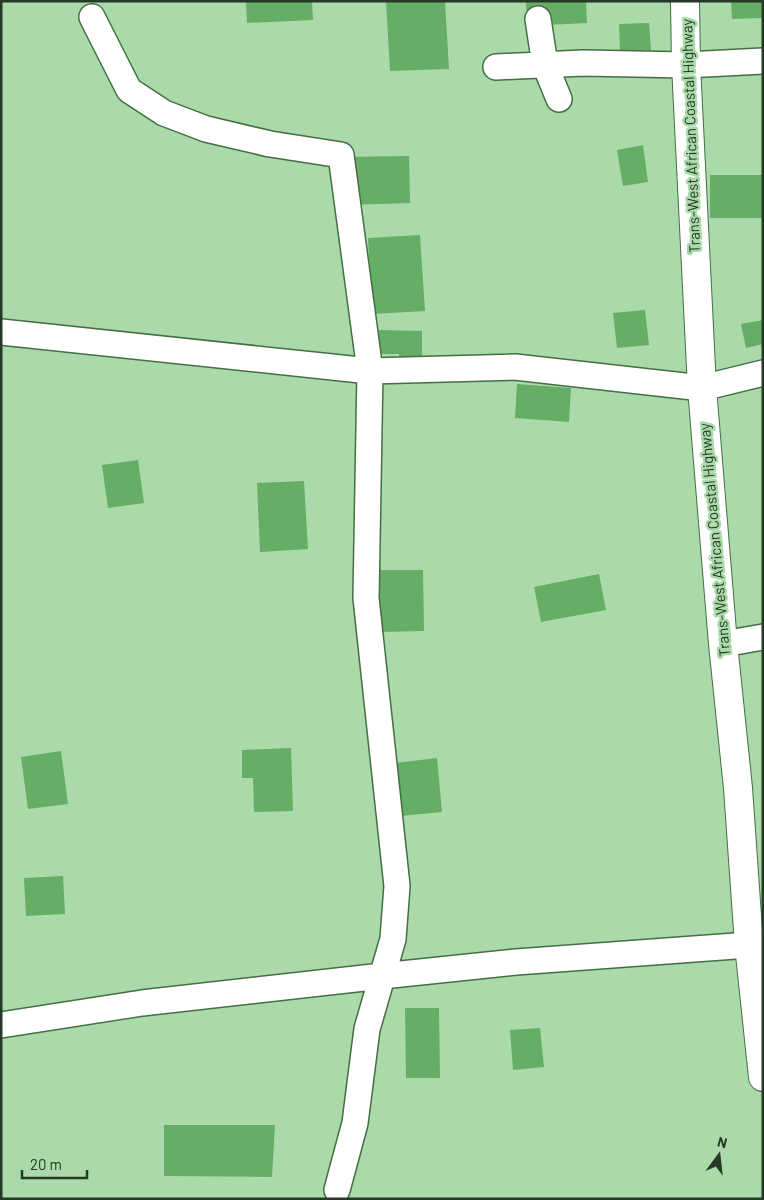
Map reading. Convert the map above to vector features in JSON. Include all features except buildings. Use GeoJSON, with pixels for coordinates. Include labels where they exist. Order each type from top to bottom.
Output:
{"type":"FeatureCollection","features":[{"type":"Feature","properties":{"kind":"highway","name":"Trans-West African Coastal Highway"},"geometry":{"type":"LineString","coordinates":[[685,1],[686,65],[702,388],[723,644],[738,788],[749,945],[763,1077]]}},
{"type":"Feature","properties":{"kind":"street"},"geometry":{"type":"LineString","coordinates":[[92,17],[129,90],[164,113],[206,129],[270,144],[341,156],[370,371],[366,598],[397,886],[394,939],[367,1029],[355,1123],[337,1190]]}},
{"type":"Feature","properties":{"kind":"street"},"geometry":{"type":"LineString","coordinates":[[538,19],[545,65],[559,99]]}},
{"type":"Feature","properties":{"kind":"street"},"geometry":{"type":"LineString","coordinates":[[496,68],[583,63],[686,65],[763,61]]}},
{"type":"Feature","properties":{"kind":"street"},"geometry":{"type":"LineString","coordinates":[[1,332],[370,371],[515,367],[702,388],[763,373]]}},
{"type":"Feature","properties":{"kind":"street"},"geometry":{"type":"LineString","coordinates":[[723,644],[763,637]]}},
{"type":"Feature","properties":{"kind":"street"},"geometry":{"type":"LineString","coordinates":[[1,1025],[142,1003],[382,976],[516,962],[749,945]]}}]}
